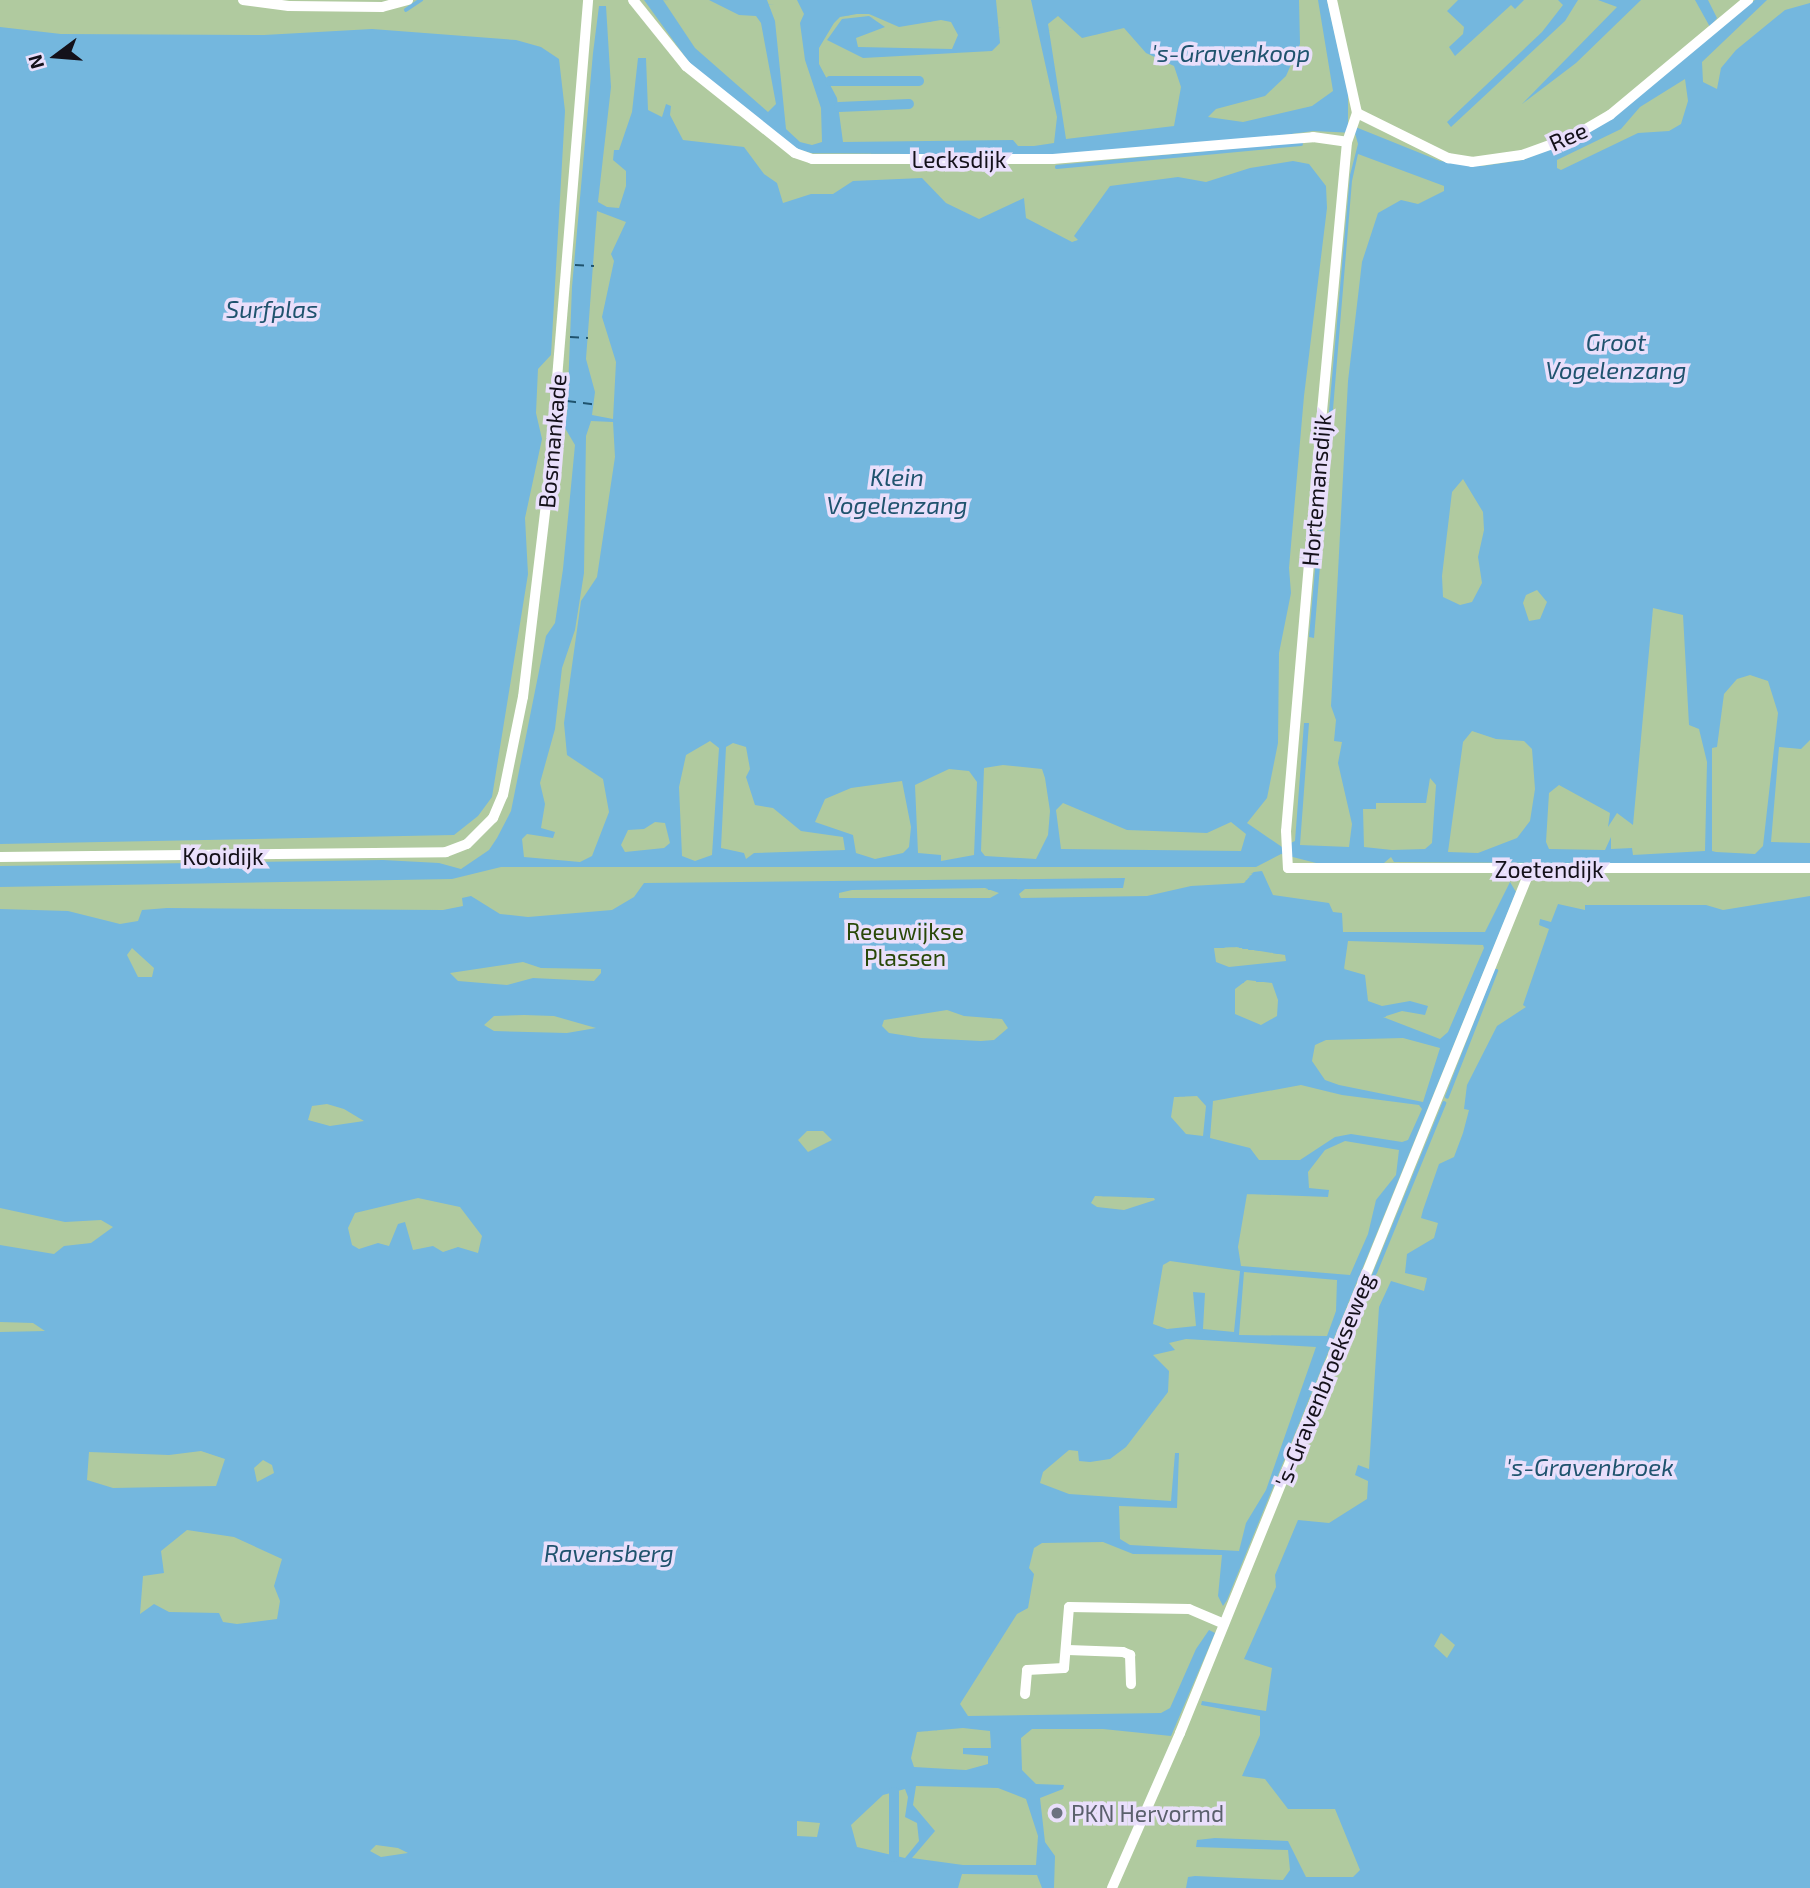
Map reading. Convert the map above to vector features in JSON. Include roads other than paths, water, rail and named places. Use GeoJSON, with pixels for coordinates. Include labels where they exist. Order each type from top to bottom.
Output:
{"type":"FeatureCollection","features":[{"type":"Feature","properties":{"kind":"street"},"geometry":{"type":"LineString","coordinates":[[243,0],[289,6],[382,7],[408,0]]}},
{"type":"Feature","properties":{"kind":"street","name":"Bosmankade"},"geometry":{"type":"LineString","coordinates":[[446,852],[467,844],[493,818],[503,795],[523,697],[552,449],[588,0]]}},
{"type":"Feature","properties":{"kind":"street","name":"Lecksdijk"},"geometry":{"type":"LineString","coordinates":[[633,0],[686,66],[795,153],[812,159],[1053,159],[1350,133]]}},
{"type":"Feature","properties":{"kind":"street"},"geometry":{"type":"LineString","coordinates":[[1332,0],[1356,113]]}},
{"type":"Feature","properties":{"kind":"street","name":"Ree"},"geometry":{"type":"LineString","coordinates":[[1356,113],[1448,158],[1472,162],[1522,155],[1572,137],[1610,115],[1748,0]]}},
{"type":"Feature","properties":{"kind":"street","name":"Hortemansdijk"},"geometry":{"type":"LineString","coordinates":[[1288,868],[1286,851],[1350,133],[1356,113]]}},
{"type":"Feature","properties":{"kind":"street","name":"Kooidijk"},"geometry":{"type":"LineString","coordinates":[[0,858],[446,852]]}},
{"type":"Feature","properties":{"kind":"street","name":"Zoetendijk"},"geometry":{"type":"LineString","coordinates":[[1288,868],[1530,870],[1810,867]]}},
{"type":"Feature","properties":{"kind":"street","name":"'s-Gravenbroekseweg"},"geometry":{"type":"LineString","coordinates":[[1112,1888],[1224,1624],[1530,870]]}},
{"type":"Feature","properties":{"kind":"street"},"geometry":{"type":"LineString","coordinates":[[1025,1694],[1027,1670],[1064,1668],[1068,1650],[1069,1607],[1189,1609],[1224,1624]]}},
{"type":"Feature","properties":{"kind":"street"},"geometry":{"type":"LineString","coordinates":[[1068,1650],[1123,1652],[1130,1656],[1131,1684]]}},
{"type":"Feature","properties":{"kind":"water"},"geometry":{"type":"Polygon","coordinates":[[[644,0],[663,0],[695,48],[768,112],[776,104],[761,23],[756,16],[739,15],[709,0],[767,0],[775,21],[786,129],[800,142],[812,145],[822,142],[821,108],[805,60],[800,23],[804,14],[797,0],[996,0],[1000,43],[992,51],[863,58],[827,40],[842,19],[869,16],[885,27],[856,38],[858,47],[952,49],[958,35],[951,22],[941,20],[899,27],[869,14],[857,14],[840,17],[834,23],[819,48],[819,64],[837,98],[843,142],[1013,140],[1018,146],[1034,146],[1054,143],[1057,117],[1031,0],[1299,0],[1300,44],[1286,76],[1265,96],[1216,109],[1208,117],[1243,122],[1312,106],[1333,91],[1318,0],[1327,0],[1348,93],[1348,124],[1440,161],[1482,166],[1523,160],[1586,135],[1755,0],[1767,0],[1702,62],[1703,82],[1717,89],[1721,68],[1736,50],[1785,10],[1810,3],[1810,740],[1801,749],[1779,747],[1771,842],[1810,843],[1810,864],[1394,862],[1391,857],[1384,863],[1320,864],[1281,854],[1256,867],[501,867],[452,879],[0,887],[0,866],[383,860],[439,863],[461,869],[489,850],[511,811],[546,636],[555,623],[563,569],[575,445],[559,418],[567,415],[572,287],[599,6],[606,6],[611,87],[598,202],[607,207],[619,208],[626,186],[626,171],[613,160],[614,150],[619,150],[632,112],[638,58],[646,58],[648,110],[662,117],[666,104],[671,106],[670,115],[683,140],[744,147],[764,174],[777,183],[783,203],[811,194],[833,194],[853,181],[922,178],[946,203],[979,219],[1024,198],[1026,218],[1072,242],[1078,240],[1074,236],[1110,186],[1178,177],[1206,182],[1250,168],[1293,161],[1309,164],[1326,186],[1327,208],[1304,396],[1289,568],[1291,593],[1279,653],[1278,743],[1267,798],[1247,823],[1282,847],[1295,841],[1304,723],[1309,723],[1300,845],[1349,847],[1352,824],[1338,763],[1342,742],[1334,741],[1336,720],[1331,706],[1348,381],[1362,262],[1378,213],[1401,200],[1418,204],[1444,191],[1444,186],[1358,154],[1352,181],[1314,638],[1309,637],[1350,175],[1358,144],[1355,133],[1313,131],[1220,144],[1044,155],[811,153],[797,149],[691,65],[644,0]],[[1058,16],[1048,24],[1066,139],[1174,126],[1181,87],[1174,66],[1146,53],[1124,28],[1082,38],[1058,16]],[[1685,79],[1640,107],[1621,129],[1557,160],[1557,168],[1561,170],[1638,133],[1669,131],[1681,124],[1688,101],[1685,79]],[[597,211],[586,359],[595,392],[592,415],[613,419],[616,362],[602,317],[614,261],[611,254],[626,222],[597,211]],[[591,421],[586,436],[584,573],[575,630],[562,668],[555,729],[540,783],[545,804],[541,828],[555,832],[553,838],[527,834],[522,839],[524,857],[580,862],[592,856],[609,812],[603,779],[567,755],[564,723],[581,601],[597,577],[615,457],[613,422],[591,421]],[[1463,479],[1452,492],[1442,576],[1443,597],[1460,605],[1472,602],[1482,583],[1478,557],[1484,530],[1483,512],[1463,479]],[[1537,590],[1526,595],[1523,603],[1529,621],[1540,619],[1547,602],[1537,590]],[[1653,608],[1633,825],[1617,813],[1608,827],[1610,813],[1559,785],[1549,793],[1546,842],[1549,849],[1605,850],[1611,837],[1611,849],[1632,848],[1633,855],[1705,851],[1707,762],[1699,729],[1689,725],[1683,615],[1653,608]],[[1750,675],[1737,679],[1724,694],[1717,747],[1712,748],[1712,851],[1755,854],[1763,846],[1778,713],[1768,681],[1750,675]],[[1472,731],[1463,742],[1448,852],[1478,853],[1517,838],[1530,821],[1535,789],[1532,749],[1524,741],[1496,739],[1472,731]],[[710,741],[686,755],[679,787],[682,856],[695,861],[712,855],[719,748],[710,741]],[[733,743],[726,747],[721,848],[744,853],[746,859],[754,853],[845,850],[843,837],[801,831],[773,808],[755,805],[746,777],[750,769],[746,747],[733,743]],[[1003,765],[984,768],[981,851],[985,856],[1036,859],[1048,835],[1050,811],[1042,769],[1003,765]],[[949,769],[915,785],[918,853],[941,855],[941,861],[974,855],[977,782],[969,771],[949,769]],[[1430,778],[1426,803],[1376,803],[1376,809],[1363,809],[1364,847],[1425,849],[1432,843],[1436,785],[1430,778]],[[902,781],[851,788],[825,799],[815,822],[853,835],[856,853],[875,859],[903,853],[909,847],[911,827],[902,781]],[[1063,803],[1056,810],[1061,849],[1241,851],[1246,834],[1231,822],[1207,833],[1127,830],[1063,803]],[[655,822],[644,829],[628,830],[621,845],[625,852],[664,848],[670,843],[665,823],[655,822]]]}},
{"type":"Feature","properties":{"kind":"water"},"geometry":{"type":"Polygon","coordinates":[[[1458,0],[1524,0],[1515,9],[1511,5],[1455,56],[1449,47],[1463,34],[1464,27],[1447,11],[1458,0]]]}},
{"type":"Feature","properties":{"kind":"water"},"geometry":{"type":"Polygon","coordinates":[[[1558,0],[1578,0],[1565,21],[1451,127],[1447,122],[1542,32],[1563,5],[1558,0]]]}},
{"type":"Feature","properties":{"kind":"water"},"geometry":{"type":"Polygon","coordinates":[[[1598,0],[1641,0],[1576,63],[1522,104],[1617,7],[1598,0]]]}},
{"type":"Feature","properties":{"kind":"water"},"geometry":{"type":"Polygon","coordinates":[[[1695,0],[1708,0],[1717,18],[1710,27],[1695,0]]]}},
{"type":"Feature","properties":{"kind":"water","name":"Surfplas"},"geometry":{"type":"Polygon","coordinates":[[[0,27],[61,34],[264,35],[372,29],[516,40],[541,47],[559,59],[565,111],[551,355],[538,369],[536,413],[542,439],[525,518],[528,574],[492,797],[478,816],[454,835],[0,844],[0,27]]]}},
{"type":"Feature","properties":{"kind":"water","name":"Ravensberg"},"geometry":{"type":"Polygon","coordinates":[[[1262,871],[1273,895],[1329,903],[1333,912],[1342,913],[1343,932],[1485,932],[1510,882],[1516,892],[1223,1606],[1218,1596],[1222,1555],[1133,1554],[1103,1542],[1042,1543],[1034,1548],[1029,1568],[1034,1574],[1028,1608],[1017,1614],[960,1704],[968,1716],[1161,1713],[1170,1708],[1196,1649],[1209,1630],[1215,1633],[1171,1736],[1103,1729],[1032,1729],[1021,1738],[1022,1770],[1036,1784],[1064,1785],[1063,1789],[1040,1798],[1045,1842],[1055,1856],[1054,1888],[1042,1888],[1037,1875],[962,1874],[958,1888],[0,1888],[0,1332],[45,1331],[33,1323],[0,1322],[0,1245],[54,1254],[64,1246],[91,1243],[113,1227],[101,1220],[65,1222],[0,1208],[0,909],[68,911],[120,924],[138,921],[142,910],[167,908],[443,910],[463,906],[462,898],[471,896],[500,914],[528,917],[612,910],[634,897],[644,883],[1125,878],[1123,888],[1025,889],[1019,894],[1021,898],[1147,896],[1191,886],[1244,883],[1254,872],[1262,871]],[[985,888],[852,890],[839,893],[839,898],[990,898],[999,893],[985,888]],[[1348,941],[1344,969],[1365,975],[1368,1001],[1382,1006],[1410,1001],[1428,1006],[1425,1015],[1402,1011],[1383,1017],[1440,1039],[1448,1032],[1483,945],[1348,941]],[[1236,947],[1214,948],[1216,962],[1229,967],[1286,961],[1285,955],[1236,947]],[[132,948],[127,955],[138,977],[152,977],[154,968],[132,948]],[[523,962],[450,973],[458,981],[507,985],[533,978],[594,981],[601,969],[541,968],[523,962]],[[1247,980],[1235,989],[1235,1014],[1261,1025],[1277,1016],[1278,1000],[1272,983],[1247,980]],[[947,1010],[884,1020],[882,1026],[889,1033],[921,1038],[994,1040],[1008,1028],[1002,1019],[964,1016],[947,1010]],[[524,1015],[494,1016],[484,1025],[494,1031],[567,1033],[596,1028],[554,1016],[524,1015]],[[1403,1038],[1326,1040],[1315,1045],[1312,1061],[1325,1080],[1423,1102],[1440,1048],[1403,1038]],[[1301,1085],[1213,1101],[1210,1138],[1250,1148],[1259,1160],[1300,1160],[1335,1137],[1351,1134],[1402,1142],[1408,1140],[1422,1109],[1419,1105],[1342,1095],[1301,1085]],[[1197,1096],[1174,1097],[1171,1117],[1186,1134],[1203,1136],[1206,1106],[1197,1096]],[[327,1104],[312,1106],[308,1120],[330,1126],[364,1121],[344,1109],[327,1104]],[[807,1131],[798,1140],[808,1152],[832,1140],[823,1131],[807,1131]],[[1345,1141],[1325,1150],[1308,1172],[1309,1188],[1329,1190],[1328,1197],[1247,1194],[1238,1247],[1241,1266],[1350,1275],[1368,1234],[1376,1200],[1396,1175],[1399,1150],[1345,1141]],[[1095,1196],[1091,1203],[1097,1207],[1124,1210],[1155,1200],[1095,1196]],[[418,1198],[355,1213],[348,1228],[352,1245],[359,1249],[378,1243],[389,1246],[398,1224],[405,1222],[413,1250],[433,1246],[443,1252],[458,1247],[478,1253],[482,1236],[460,1207],[418,1198]],[[1170,1261],[1163,1265],[1153,1324],[1167,1329],[1196,1326],[1193,1292],[1205,1293],[1203,1329],[1234,1332],[1240,1271],[1170,1261]],[[1244,1272],[1239,1335],[1327,1336],[1336,1311],[1337,1280],[1244,1272]],[[1186,1339],[1169,1343],[1175,1350],[1153,1355],[1169,1371],[1168,1392],[1126,1447],[1110,1459],[1090,1462],[1079,1461],[1078,1451],[1069,1450],[1043,1472],[1040,1483],[1069,1494],[1171,1501],[1175,1453],[1179,1453],[1177,1508],[1119,1506],[1120,1539],[1130,1545],[1239,1551],[1246,1523],[1266,1490],[1316,1347],[1186,1339]],[[201,1451],[169,1455],[89,1452],[87,1480],[113,1488],[216,1486],[225,1459],[201,1451]],[[263,1460],[254,1468],[257,1482],[274,1473],[272,1465],[263,1460]],[[187,1530],[161,1551],[164,1573],[143,1576],[140,1614],[154,1604],[169,1612],[219,1613],[223,1622],[237,1624],[277,1619],[280,1601],[274,1586],[282,1559],[234,1537],[187,1530]],[[963,1728],[917,1732],[911,1758],[914,1767],[966,1770],[988,1764],[988,1756],[963,1754],[963,1748],[991,1748],[990,1731],[963,1728]],[[916,1786],[913,1805],[935,1831],[912,1858],[963,1865],[1036,1865],[1038,1836],[1026,1799],[998,1788],[916,1786]],[[905,1789],[883,1795],[851,1825],[857,1847],[905,1858],[919,1841],[917,1823],[905,1817],[908,1797],[905,1789]],[[797,1821],[797,1836],[817,1837],[820,1823],[797,1821]],[[376,1845],[370,1851],[381,1857],[408,1853],[398,1848],[376,1845]]]}},
{"type":"Feature","properties":{"kind":"water","name":"'s-Gravenbroek"},"geometry":{"type":"Polygon","coordinates":[[[1810,896],[1810,1888],[1186,1888],[1188,1877],[1283,1880],[1290,1870],[1288,1850],[1196,1847],[1197,1840],[1215,1838],[1288,1841],[1306,1877],[1353,1877],[1360,1870],[1335,1809],[1288,1809],[1265,1779],[1242,1776],[1260,1735],[1260,1716],[1201,1705],[1202,1701],[1266,1711],[1272,1668],[1244,1659],[1276,1587],[1275,1575],[1298,1520],[1329,1523],[1367,1499],[1368,1481],[1355,1475],[1358,1465],[1369,1469],[1379,1307],[1391,1281],[1424,1291],[1427,1278],[1405,1273],[1407,1254],[1434,1238],[1438,1223],[1421,1218],[1439,1164],[1454,1157],[1463,1133],[1469,1110],[1464,1109],[1467,1085],[1497,1026],[1526,1007],[1523,1005],[1549,929],[1539,925],[1540,919],[1551,922],[1558,904],[1585,910],[1585,905],[1706,905],[1723,910],[1810,896]],[[1441,1633],[1434,1646],[1447,1658],[1455,1645],[1441,1633]]]}},
{"type":"Feature","properties":{"kind":"waterway"},"geometry":{"type":"LineString","coordinates":[[406,10],[421,0]]}},
{"type":"Feature","properties":{"kind":"waterway"},"geometry":{"type":"LineString","coordinates":[[830,81],[919,81]]}},
{"type":"Feature","properties":{"kind":"waterway"},"geometry":{"type":"LineString","coordinates":[[839,107],[909,104]]}},
{"type":"Feature","properties":{"kind":"waterway"},"geometry":{"type":"LineString","coordinates":[[1057,167],[1301,144]]}},
{"type":"Feature","properties":{"kind":"waterway"},"geometry":{"type":"LineString","coordinates":[[1447,1097],[1496,971]]}},
{"type":"Feature","properties":{"kind":"waterway"},"geometry":{"type":"LineString","coordinates":[[1375,1273],[1444,1104]]}},
{"type":"Feature","properties":{"kind":"waterway"},"geometry":{"type":"LineString","coordinates":[[1332,1375],[1374,1275]]}},
{"type":"Feature","properties":{"kind":"waterway"},"geometry":{"type":"LineString","coordinates":[[894,1792],[894,1857]]}},
{"type":"Feature","properties":{"kind":"place","name":"PKN Hervormd"},"geometry":{"type":"Point","coordinates":[1057,1813]}},
{"type":"Feature","properties":{"kind":"water label","name":"'s-Gravenkoop"},"geometry":{"type":"Point","coordinates":[1231,53]}},
{"type":"Feature","properties":{"kind":"water label","name":"Groot Vogelenzang"},"geometry":{"type":"Point","coordinates":[1616,356]}},
{"type":"Feature","properties":{"kind":"water label","name":"Klein Vogelenzang"},"geometry":{"type":"Point","coordinates":[897,491]}},
{"type":"Feature","properties":{"kind":"park label","name":"Reeuwijkse Plassen"},"geometry":{"type":"Point","coordinates":[905,944]}}]}
